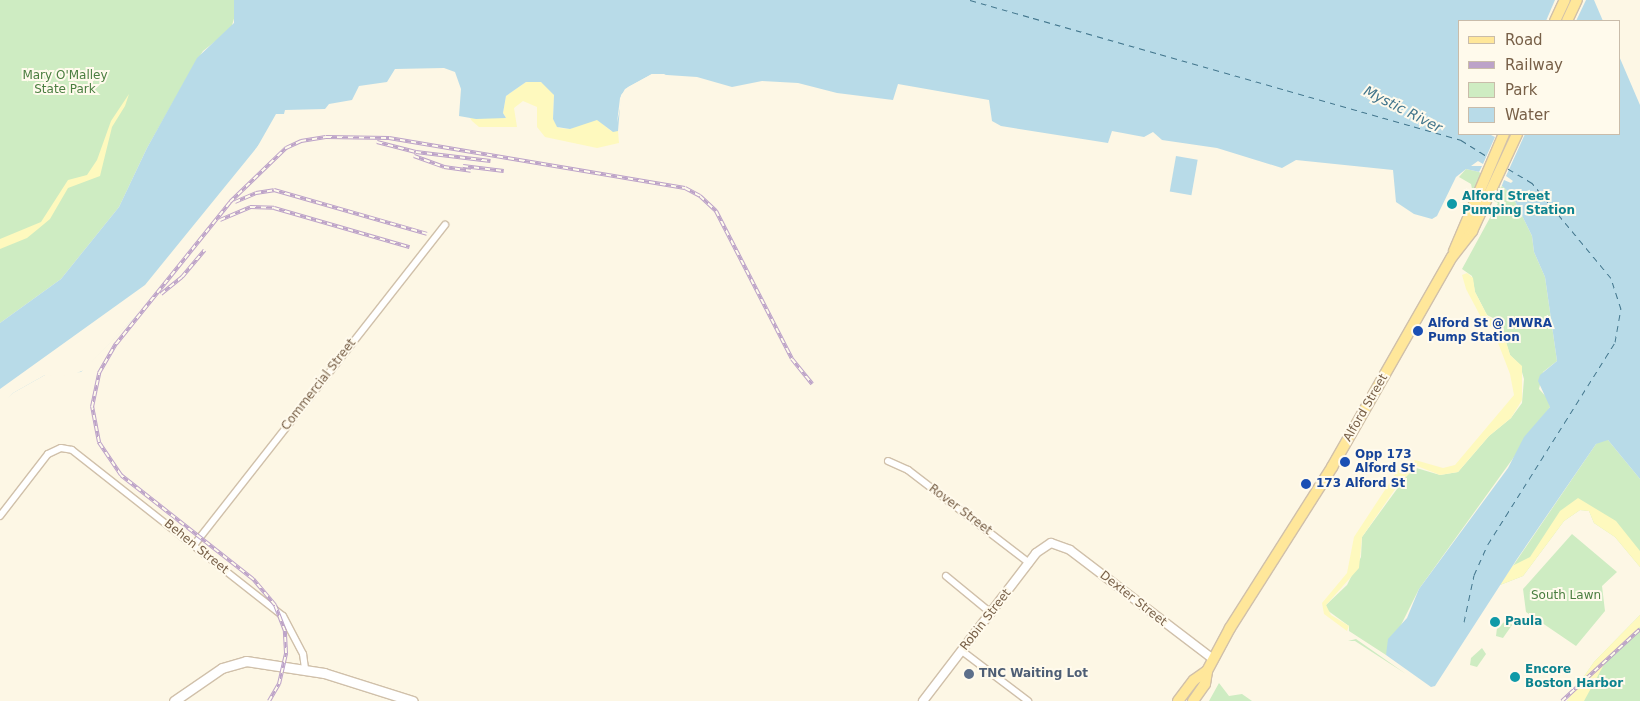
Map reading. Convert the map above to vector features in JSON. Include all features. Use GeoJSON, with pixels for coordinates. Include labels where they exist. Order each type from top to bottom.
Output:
{"type":"FeatureCollection","features":[{"type":"Feature","properties":{"kind":"main road"},"geometry":{"type":"LineString","coordinates":[[1555,20],[1564,0]]}},
{"type":"Feature","properties":{"kind":"main road"},"geometry":{"type":"LineString","coordinates":[[1567,20],[1577,0]]}},
{"type":"Feature","properties":{"kind":"main road","name":"Alford Street"},"geometry":{"type":"LineString","coordinates":[[1193,701],[1205,684],[1207,671],[1213,659],[1332,467],[1452,257],[1504,135]]}},
{"type":"Feature","properties":{"kind":"main road","name":"Alford Street"},"geometry":{"type":"LineString","coordinates":[[1452,257],[1472,231],[1517,135]]}},
{"type":"Feature","properties":{"kind":"main road"},"geometry":{"type":"LineString","coordinates":[[174,701],[234,663],[251,661],[305,669],[388,690],[413,701]]}},
{"type":"Feature","properties":{"kind":"main road"},"geometry":{"type":"LineString","coordinates":[[1178,701],[1194,680],[1207,671]]}},
{"type":"Feature","properties":{"kind":"street","name":"Commercial Street"},"geometry":{"type":"LineString","coordinates":[[194,545],[446,224]]}},
{"type":"Feature","properties":{"kind":"street","name":"Behen Street"},"geometry":{"type":"LineString","coordinates":[[0,516],[48,454],[61,448],[80,455],[285,618],[304,657],[305,669]]}},
{"type":"Feature","properties":{"kind":"street","name":"Rover Street"},"geometry":{"type":"LineString","coordinates":[[888,461],[908,470],[1029,563]]}},
{"type":"Feature","properties":{"kind":"street","name":"Dexter Street"},"geometry":{"type":"LineString","coordinates":[[1052,543],[1070,550],[1213,659]]}},
{"type":"Feature","properties":{"kind":"street","name":"Robin Street"},"geometry":{"type":"LineString","coordinates":[[924,701],[1029,563],[1044,546],[1052,543]]}},
{"type":"Feature","properties":{"kind":"street"},"geometry":{"type":"LineString","coordinates":[[946,576],[991,613]]}},
{"type":"Feature","properties":{"kind":"street"},"geometry":{"type":"LineString","coordinates":[[962,650],[1028,701]]}},
{"type":"Feature","properties":{"kind":"green space","name":"Mary O'Malley State Park"},"geometry":{"type":"Polygon","coordinates":[[[0,0],[234,0],[235,15],[231,29],[203,51],[193,67],[147,148],[119,207],[61,279],[0,323],[0,0]]]}},
{"type":"Feature","properties":{"kind":"green space"},"geometry":{"type":"Polygon","coordinates":[[[1466,169],[1489,174],[1512,195],[1532,236],[1534,252],[1545,277],[1557,361],[1543,372],[1539,389],[1549,400],[1550,407],[1419,589],[1386,655],[1349,631],[1349,626],[1327,610],[1326,605],[1347,585],[1361,557],[1362,537],[1413,467],[1440,475],[1458,472],[1489,436],[1511,418],[1522,403],[1524,379],[1520,365],[1510,355],[1499,321],[1487,315],[1475,292],[1472,276],[1462,269],[1498,203],[1472,189],[1471,184],[1459,177],[1466,169]]]}},
{"type":"Feature","properties":{"kind":"green space"},"geometry":{"type":"Polygon","coordinates":[[[1603,439],[1608,440],[1640,479],[1640,567],[1615,537],[1594,523],[1589,511],[1580,510],[1564,521],[1523,576],[1500,585],[1596,444],[1603,439]]]}},
{"type":"Feature","properties":{"kind":"green space","name":"South Lawn"},"geometry":{"type":"Polygon","coordinates":[[[1572,534],[1617,572],[1602,586],[1605,611],[1576,646],[1526,612],[1523,589],[1572,534]]]}},
{"type":"Feature","properties":{"kind":"green space"},"geometry":{"type":"Polygon","coordinates":[[[1640,615],[1640,701],[1567,701],[1594,662],[1640,615]]]}},
{"type":"Feature","properties":{"kind":"green space"},"geometry":{"type":"Polygon","coordinates":[[[1508,619],[1512,625],[1503,638],[1496,636],[1497,628],[1508,619]]]}},
{"type":"Feature","properties":{"kind":"green space"},"geometry":{"type":"Polygon","coordinates":[[[1356,639],[1406,674],[1355,641],[1348,641],[1356,639]]]}},
{"type":"Feature","properties":{"kind":"green space"},"geometry":{"type":"Polygon","coordinates":[[[1482,648],[1486,654],[1477,667],[1470,665],[1471,658],[1482,648]]]}},
{"type":"Feature","properties":{"kind":"green space"},"geometry":{"type":"Polygon","coordinates":[[[1219,683],[1229,696],[1242,694],[1252,701],[1209,701],[1219,683]]]}},
{"type":"Feature","properties":{"kind":"sand"},"geometry":{"type":"Polygon","coordinates":[[[526,82],[541,82],[549,86],[554,95],[553,119],[559,128],[570,129],[588,120],[598,120],[611,131],[618,131],[619,143],[597,148],[545,137],[537,127],[537,107],[523,101],[514,108],[517,127],[479,127],[472,121],[470,118],[506,118],[503,113],[506,96],[526,82]]]}},
{"type":"Feature","properties":{"kind":"sand"},"geometry":{"type":"Polygon","coordinates":[[[129,94],[125,106],[112,127],[100,176],[68,188],[50,219],[27,238],[0,249],[0,239],[41,222],[68,180],[87,175],[97,160],[111,121],[129,94]]]}},
{"type":"Feature","properties":{"kind":"sand"},"geometry":{"type":"Polygon","coordinates":[[[1467,273],[1473,278],[1475,292],[1488,317],[1501,324],[1510,355],[1522,366],[1522,400],[1511,418],[1489,436],[1458,472],[1440,475],[1417,466],[1398,485],[1362,537],[1359,568],[1326,605],[1331,615],[1349,626],[1347,631],[1324,614],[1322,603],[1347,573],[1354,537],[1398,470],[1415,460],[1443,468],[1455,465],[1514,395],[1510,374],[1492,327],[1483,321],[1466,289],[1462,275],[1467,273]]]}},
{"type":"Feature","properties":{"kind":"sand"},"geometry":{"type":"Polygon","coordinates":[[[1578,498],[1616,521],[1640,551],[1640,567],[1615,537],[1594,523],[1589,511],[1580,510],[1564,521],[1523,576],[1500,585],[1512,566],[1530,557],[1560,511],[1578,498]]]}},
{"type":"Feature","properties":{"kind":"sand"},"geometry":{"type":"Polygon","coordinates":[[[1640,615],[1640,627],[1607,659],[1584,701],[1567,701],[1594,662],[1640,615]]]}},
{"type":"Feature","properties":{"kind":"water","name":"Mystic River"},"geometry":{"type":"Polygon","coordinates":[[[234,0],[1594,0],[1603,20],[1458,20],[1458,135],[1620,135],[1620,58],[1640,105],[1640,479],[1608,440],[1596,444],[1517,559],[1435,686],[1431,687],[1386,655],[1388,639],[1407,618],[1419,589],[1508,468],[1524,437],[1550,407],[1538,381],[1540,375],[1557,361],[1545,277],[1534,252],[1532,236],[1512,195],[1489,174],[1466,169],[1456,177],[1437,216],[1432,219],[1414,214],[1396,202],[1393,170],[1296,160],[1282,168],[1217,148],[1162,140],[1153,132],[1144,137],[1112,131],[1108,143],[1001,126],[992,121],[989,100],[898,84],[893,100],[837,93],[798,83],[762,81],[732,87],[697,77],[652,74],[628,87],[621,95],[618,131],[613,132],[597,120],[570,129],[557,127],[553,119],[554,95],[541,82],[526,82],[506,96],[503,113],[506,118],[476,119],[459,116],[461,89],[455,72],[444,68],[395,69],[387,82],[359,86],[352,100],[329,104],[325,109],[285,110],[284,114],[276,114],[255,151],[158,275],[136,316],[81,372],[45,375],[13,393],[0,406],[0,323],[61,279],[119,207],[147,148],[197,58],[234,23],[234,0]]]}},
{"type":"Feature","properties":{"kind":"water"},"geometry":{"type":"Polygon","coordinates":[[[1176,156],[1198,160],[1191,195],[1170,191],[1176,156]]]}},
{"type":"Feature","properties":{"kind":"pier"},"geometry":{"type":"Polygon","coordinates":[[[1555,0],[1586,0],[1576,20],[1546,20],[1555,0]]]}},
{"type":"Feature","properties":{"kind":"pier"},"geometry":{"type":"Polygon","coordinates":[[[652,74],[664,74],[669,77],[653,76],[629,89],[622,99],[617,123],[620,98],[625,89],[652,74]]]}},
{"type":"Feature","properties":{"kind":"pier"},"geometry":{"type":"Polygon","coordinates":[[[1491,135],[1525,135],[1506,176],[1513,181],[1511,183],[1504,180],[1501,188],[1479,172],[1482,166],[1471,166],[1478,161],[1483,164],[1495,137],[1491,135]]]}},
{"type":"Feature","properties":{"kind":"pier"},"geometry":{"type":"Polygon","coordinates":[[[262,141],[257,153],[240,177],[171,260],[136,316],[84,370],[70,376],[45,375],[13,393],[0,408],[0,389],[145,285],[262,141]]]}},
{"type":"Feature","properties":{"kind":"ferry route"},"geometry":{"type":"LineString","coordinates":[[970,0],[1461,140],[1488,157]]}},
{"type":"Feature","properties":{"kind":"ferry route"},"geometry":{"type":"LineString","coordinates":[[1464,622],[1474,575],[1488,544],[1615,342],[1621,309],[1611,278],[1532,183],[1507,168]]}},
{"type":"Feature","properties":{"kind":"railway"},"geometry":{"type":"LineString","coordinates":[[269,701],[279,684],[286,653],[285,631],[275,605],[253,579],[121,475],[99,442],[92,407],[99,373],[116,344],[230,202],[286,148],[301,141],[326,137],[389,138],[685,188],[700,196],[716,211],[792,359],[812,384]]}},
{"type":"Feature","properties":{"kind":"railway"},"geometry":{"type":"LineString","coordinates":[[377,142],[416,152],[490,161]]}},
{"type":"Feature","properties":{"kind":"railway"},"geometry":{"type":"LineString","coordinates":[[414,156],[444,167],[471,171]]}},
{"type":"Feature","properties":{"kind":"railway"},"geometry":{"type":"LineString","coordinates":[[463,166],[504,171]]}},
{"type":"Feature","properties":{"kind":"railway"},"geometry":{"type":"LineString","coordinates":[[235,202],[256,193],[274,190],[427,234]]}},
{"type":"Feature","properties":{"kind":"railway"},"geometry":{"type":"LineString","coordinates":[[220,220],[250,207],[274,208],[409,247]]}},
{"type":"Feature","properties":{"kind":"railway"},"geometry":{"type":"LineString","coordinates":[[161,294],[182,277],[205,250]]}},
{"type":"Feature","properties":{"kind":"railway"},"geometry":{"type":"LineString","coordinates":[[1562,701],[1640,629]]}},
{"type":"Feature","properties":{"kind":"place","name":"Alford Street Pumping Station"},"geometry":{"type":"Point","coordinates":[1452,204]}},
{"type":"Feature","properties":{"kind":"place","name":"Alford St @ MWRA Pump Station"},"geometry":{"type":"Point","coordinates":[1418,331]}},
{"type":"Feature","properties":{"kind":"place","name":"Opp 173 Alford St"},"geometry":{"type":"Point","coordinates":[1345,462]}},
{"type":"Feature","properties":{"kind":"place","name":"173 Alford St"},"geometry":{"type":"Point","coordinates":[1306,484]}},
{"type":"Feature","properties":{"kind":"place","name":"Paula"},"geometry":{"type":"Point","coordinates":[1495,622]}},
{"type":"Feature","properties":{"kind":"place","name":"TNC Waiting Lot"},"geometry":{"type":"Point","coordinates":[969,674]}},
{"type":"Feature","properties":{"kind":"place","name":"Encore Boston Harbor"},"geometry":{"type":"Point","coordinates":[1515,677]}}]}
